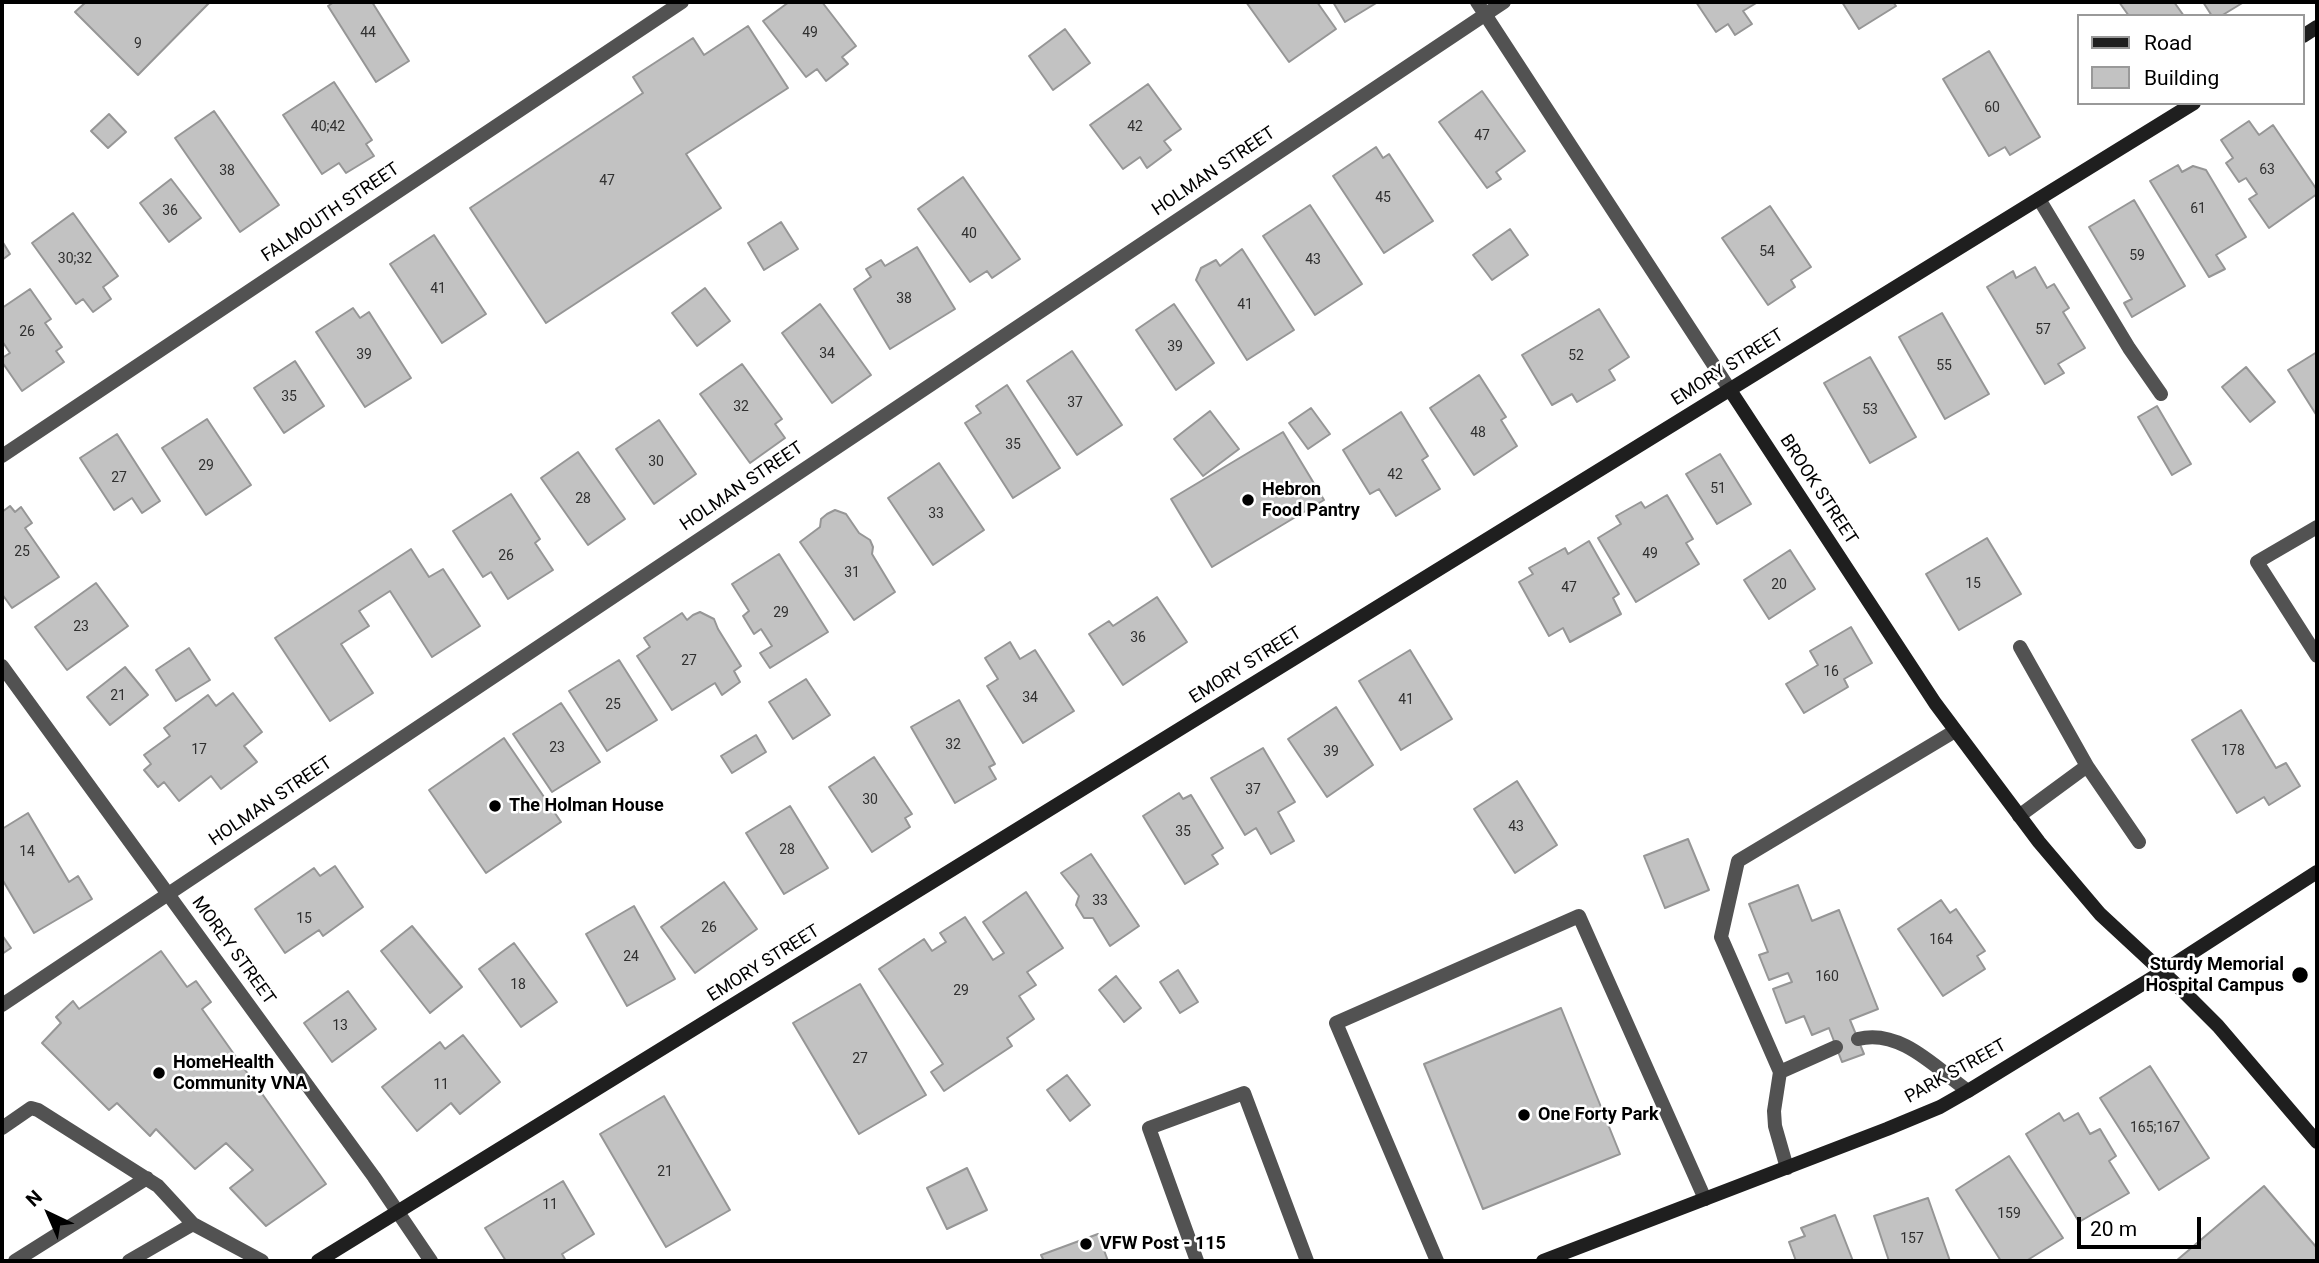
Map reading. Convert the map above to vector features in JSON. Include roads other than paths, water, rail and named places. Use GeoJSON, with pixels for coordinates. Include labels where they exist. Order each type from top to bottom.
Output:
{"type":"FeatureCollection","features":[{"type":"Feature","properties":{"kind":"main road","name":"EMORY STREET"},"geometry":{"type":"LineString","coordinates":[[318,1261],[2191,105]]}},
{"type":"Feature","properties":{"kind":"main road","name":"BROOK STREET"},"geometry":{"type":"LineString","coordinates":[[1730,390],[1912,670],[2019,817],[2087,901],[2218,1026],[2317,1142]]}},
{"type":"Feature","properties":{"kind":"main road","name":"PARK STREET"},"geometry":{"type":"LineString","coordinates":[[1543,1261],[1914,1118],[1968,1091],[2162,972],[2317,872]]}},
{"type":"Feature","properties":{"kind":"street","name":"FALMOUTH STREET"},"geometry":{"type":"LineString","coordinates":[[2,456],[682,2]]}},
{"type":"Feature","properties":{"kind":"street","name":"BROOK STREET"},"geometry":{"type":"LineString","coordinates":[[1477,2],[1730,390]]}},
{"type":"Feature","properties":{"kind":"street","name":"HOLMAN STREET"},"geometry":{"type":"LineString","coordinates":[[2,1005],[1504,2]]}},
{"type":"Feature","properties":{"kind":"street"},"geometry":{"type":"LineString","coordinates":[[2039,199],[2129,348],[2161,394]]}},
{"type":"Feature","properties":{"kind":"street"},"geometry":{"type":"LineString","coordinates":[[2317,527],[2257,562],[2317,656]]}},
{"type":"Feature","properties":{"kind":"street"},"geometry":{"type":"LineString","coordinates":[[2020,647],[2087,766],[2139,842]]}},
{"type":"Feature","properties":{"kind":"street","name":"MOREY STREET"},"geometry":{"type":"LineString","coordinates":[[2,666],[399,1212],[431,1261]]}},
{"type":"Feature","properties":{"kind":"street"},"geometry":{"type":"LineString","coordinates":[[1787,1168],[1775,1126],[1774,1111],[1780,1072],[1721,937],[1738,861],[1955,731]]}},
{"type":"Feature","properties":{"kind":"street"},"geometry":{"type":"LineString","coordinates":[[2019,817],[2087,766]]}},
{"type":"Feature","properties":{"kind":"street"},"geometry":{"type":"LineString","coordinates":[[1437,1261],[1336,1023],[1578,916],[1706,1199]]}},
{"type":"Feature","properties":{"kind":"street"},"geometry":{"type":"LineString","coordinates":[[1857,1039],[1881,1036],[1905,1045],[1968,1091]]}},
{"type":"Feature","properties":{"kind":"street"},"geometry":{"type":"LineString","coordinates":[[1780,1072],[1836,1048]]}},
{"type":"Feature","properties":{"kind":"street"},"geometry":{"type":"LineString","coordinates":[[1197,1261],[1149,1128],[1244,1093],[1307,1261]]}},
{"type":"Feature","properties":{"kind":"street"},"geometry":{"type":"LineString","coordinates":[[2,1128],[31,1108],[38,1110],[147,1178],[177,1205],[193,1224],[262,1261]]}},
{"type":"Feature","properties":{"kind":"street"},"geometry":{"type":"LineString","coordinates":[[15,1261],[147,1178]]}},
{"type":"Feature","properties":{"kind":"street"},"geometry":{"type":"LineString","coordinates":[[129,1261],[193,1224]]}},
{"type":"Feature","properties":{"kind":"place","name":"Hebron Food Pantry"},"geometry":{"type":"Point","coordinates":[1248,500]}},
{"type":"Feature","properties":{"kind":"place","name":"The Holman House"},"geometry":{"type":"Point","coordinates":[495,806]}},
{"type":"Feature","properties":{"kind":"place","name":"Sturdy Memorial Hospital Campus"},"geometry":{"type":"Point","coordinates":[2300,975]}},
{"type":"Feature","properties":{"kind":"place","name":"HomeHealth Community VNA"},"geometry":{"type":"Point","coordinates":[159,1073]}},
{"type":"Feature","properties":{"kind":"place","name":"One Forty Park"},"geometry":{"type":"Point","coordinates":[1524,1115]}},
{"type":"Feature","properties":{"kind":"place","name":"VFW Post - 115"},"geometry":{"type":"Point","coordinates":[1086,1244]}}]}
